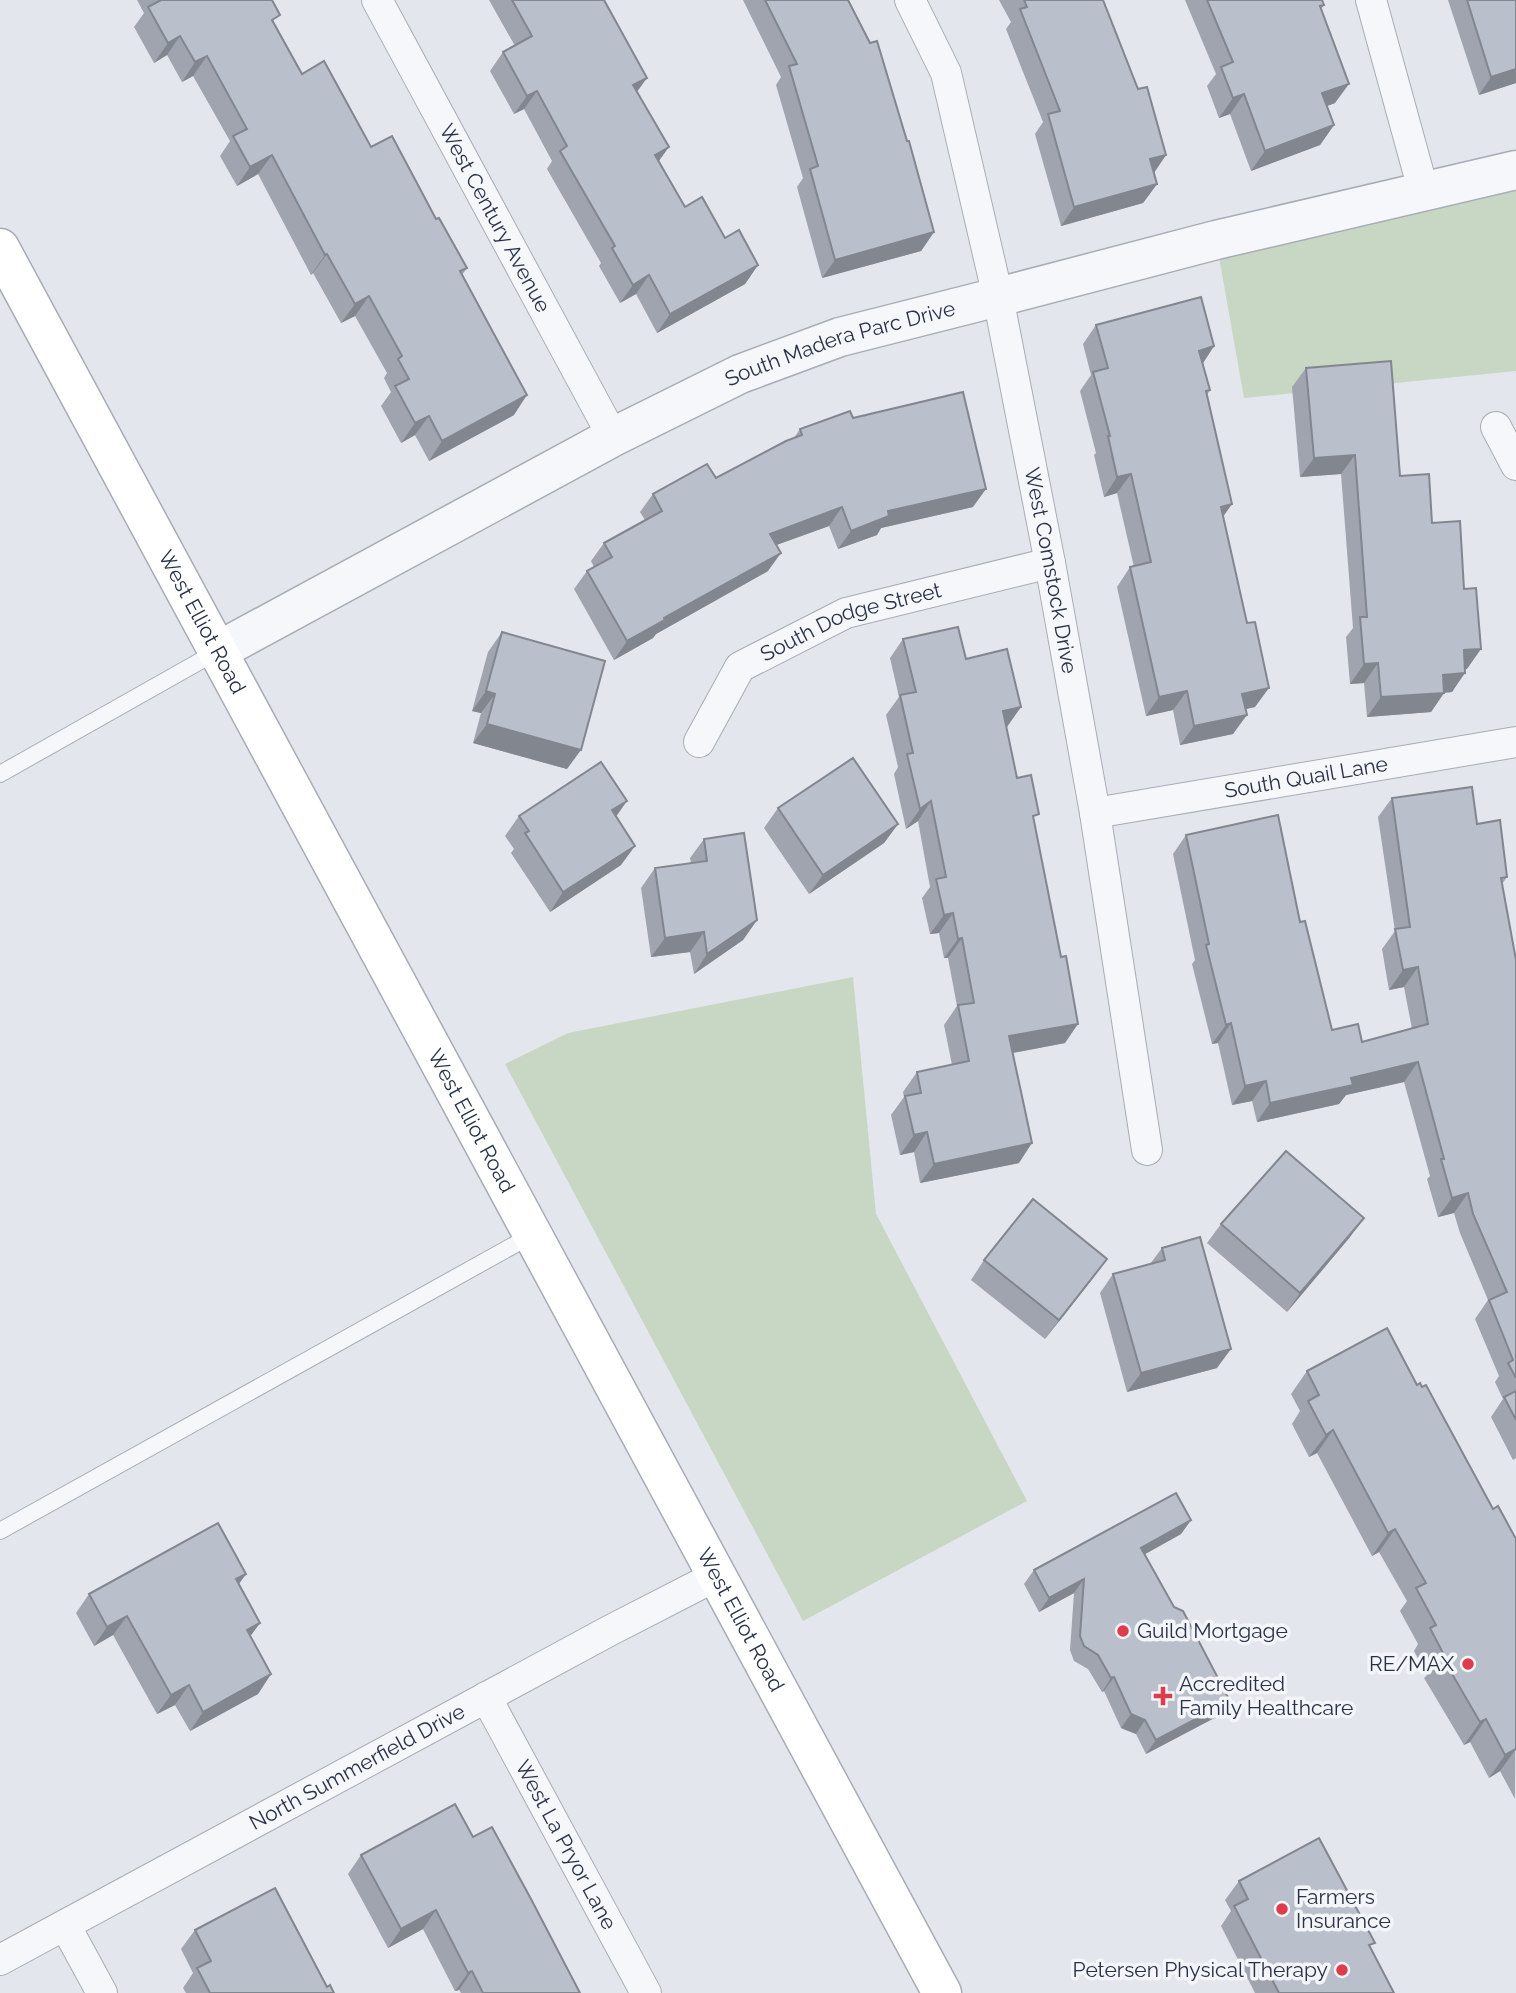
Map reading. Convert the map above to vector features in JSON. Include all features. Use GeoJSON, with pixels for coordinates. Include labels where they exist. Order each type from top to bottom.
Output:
{"type":"FeatureCollection","features":[{"type":"Feature","properties":{"kind":"main road","name":"West Elliot Road"},"geometry":{"type":"LineString","coordinates":[[0,248],[942,1993]]}},
{"type":"Feature","properties":{"kind":"street","name":"West Century Avenue"},"geometry":{"type":"LineString","coordinates":[[377,0],[613,437]]}},
{"type":"Feature","properties":{"kind":"street","name":"West Comstock Drive"},"geometry":{"type":"LineString","coordinates":[[910,0],[946,73],[998,298],[1095,813],[1147,1150]]}},
{"type":"Feature","properties":{"kind":"street"},"geometry":{"type":"LineString","coordinates":[[1371,0],[1424,192]]}},
{"type":"Feature","properties":{"kind":"street","name":"South Madera Parc Drive"},"geometry":{"type":"LineString","coordinates":[[218,651],[613,437],[740,373],[839,337],[1216,240],[1516,170]]}},
{"type":"Feature","properties":{"kind":"street"},"geometry":{"type":"LineString","coordinates":[[1496,427],[1516,465]]}},
{"type":"Feature","properties":{"kind":"street","name":"South Dodge Street"},"geometry":{"type":"LineString","coordinates":[[699,742],[740,667],[763,655],[846,613],[1050,563]]}},
{"type":"Feature","properties":{"kind":"street","name":"South Quail Lane"},"geometry":{"type":"LineString","coordinates":[[1095,813],[1516,742]]}},
{"type":"Feature","properties":{"kind":"street","name":"North Summerfield Drive"},"geometry":{"type":"LineString","coordinates":[[0,1960],[631,1619],[716,1576]]}},
{"type":"Feature","properties":{"kind":"street","name":"West La Pryor Lane"},"geometry":{"type":"LineString","coordinates":[[486,1697],[646,1993]]}},
{"type":"Feature","properties":{"kind":"street"},"geometry":{"type":"LineString","coordinates":[[65,1924],[102,1993]]}},
{"type":"Feature","properties":{"kind":"lane"},"geometry":{"type":"LineString","coordinates":[[0,774],[218,651]]}},
{"type":"Feature","properties":{"kind":"lane"},"geometry":{"type":"LineString","coordinates":[[0,1531],[532,1235]]}},
{"type":"Feature","properties":{"kind":"green space"},"geometry":{"type":"Polygon","coordinates":[[[1516,170],[1516,371],[1244,398],[1216,240],[1516,170]]]}},
{"type":"Feature","properties":{"kind":"green space"},"geometry":{"type":"Polygon","coordinates":[[[853,977],[876,1214],[1027,1501],[803,1621],[505,1064],[568,1033],[853,977]]]}},
{"type":"Feature","properties":{"kind":"building"},"geometry":{"type":"Polygon","coordinates":[[[161,0],[272,0],[280,15],[272,20],[302,74],[324,61],[371,147],[392,136],[436,219],[439,218],[467,268],[460,271],[527,395],[442,441],[429,416],[415,423],[395,386],[409,379],[398,359],[402,356],[369,296],[355,304],[327,254],[325,255],[272,155],[250,167],[233,136],[247,129],[207,56],[195,62],[180,36],[168,43],[148,7],[161,0]]]}},
{"type":"Feature","properties":{"kind":"building"},"geometry":{"type":"Polygon","coordinates":[[[512,0],[604,0],[647,78],[633,85],[669,147],[655,155],[685,207],[702,197],[725,238],[739,230],[758,265],[670,314],[649,275],[633,285],[612,248],[615,246],[560,151],[567,146],[537,91],[527,96],[503,52],[532,36],[512,0]]]}},
{"type":"Feature","properties":{"kind":"building"},"geometry":{"type":"Polygon","coordinates":[[[765,0],[848,0],[870,43],[877,41],[934,232],[835,260],[810,169],[818,166],[789,66],[797,64],[765,0]]]}},
{"type":"Feature","properties":{"kind":"building"},"geometry":{"type":"Polygon","coordinates":[[[1024,0],[1103,0],[1138,89],[1147,87],[1166,155],[1150,159],[1157,184],[1074,207],[1048,114],[1060,111],[1020,9],[1027,7],[1024,0]]]}},
{"type":"Feature","properties":{"kind":"building"},"geometry":{"type":"Polygon","coordinates":[[[1207,0],[1322,0],[1324,5],[1320,6],[1349,84],[1322,93],[1334,125],[1265,151],[1244,94],[1233,98],[1221,67],[1233,62],[1207,0]]]}},
{"type":"Feature","properties":{"kind":"building"},"geometry":{"type":"Polygon","coordinates":[[[1467,0],[1516,0],[1516,69],[1491,77],[1467,0]]]}},
{"type":"Feature","properties":{"kind":"building"},"geometry":{"type":"Polygon","coordinates":[[[1201,297],[1214,346],[1199,351],[1210,390],[1206,391],[1232,504],[1221,507],[1247,623],[1255,622],[1269,688],[1242,694],[1247,715],[1194,726],[1187,691],[1159,697],[1130,567],[1151,562],[1131,474],[1117,477],[1110,436],[1093,372],[1108,368],[1096,325],[1201,297]]]}},
{"type":"Feature","properties":{"kind":"building"},"geometry":{"type":"Polygon","coordinates":[[[1391,361],[1400,476],[1429,474],[1432,523],[1460,521],[1464,589],[1476,588],[1481,649],[1464,650],[1465,673],[1443,675],[1444,693],[1381,697],[1378,663],[1364,664],[1360,617],[1367,617],[1355,455],[1314,458],[1306,368],[1391,361]]]}},
{"type":"Feature","properties":{"kind":"building"},"geometry":{"type":"Polygon","coordinates":[[[963,392],[986,489],[888,511],[889,516],[851,531],[842,507],[770,534],[781,553],[627,641],[587,571],[612,557],[604,543],[662,511],[653,494],[707,464],[716,478],[802,435],[800,429],[850,411],[853,418],[963,392]]]}},
{"type":"Feature","properties":{"kind":"building"},"geometry":{"type":"Polygon","coordinates":[[[958,627],[966,659],[1007,649],[1021,707],[1003,711],[1017,778],[1031,775],[1039,814],[1033,816],[1061,957],[1066,956],[1078,1024],[1009,1036],[1032,1143],[934,1164],[927,1132],[914,1135],[905,1096],[921,1093],[917,1072],[969,1061],[958,1005],[974,1003],[962,938],[958,939],[953,913],[944,915],[936,879],[946,877],[931,801],[920,809],[907,754],[913,753],[900,695],[916,692],[903,639],[958,627]]]}},
{"type":"Feature","properties":{"kind":"building"},"geometry":{"type":"Polygon","coordinates":[[[502,632],[605,661],[581,750],[487,724],[495,694],[486,691],[502,632]]]}},
{"type":"Feature","properties":{"kind":"building"},"geometry":{"type":"Polygon","coordinates":[[[853,758],[898,824],[823,875],[778,808],[853,758]]]}},
{"type":"Feature","properties":{"kind":"building"},"geometry":{"type":"Polygon","coordinates":[[[601,762],[627,801],[612,810],[635,846],[563,892],[525,833],[529,831],[519,816],[601,762]]]}},
{"type":"Feature","properties":{"kind":"building"},"geometry":{"type":"Polygon","coordinates":[[[1472,787],[1477,824],[1500,820],[1507,877],[1501,878],[1516,960],[1516,1378],[1508,1363],[1513,1360],[1489,1300],[1507,1292],[1473,1214],[1468,1193],[1452,1198],[1418,1062],[1351,1078],[1353,1085],[1270,1103],[1266,1081],[1245,1086],[1231,1023],[1226,1025],[1206,945],[1209,944],[1186,835],[1278,815],[1300,922],[1305,921],[1332,1030],[1358,1024],[1362,1042],[1428,1024],[1418,967],[1403,970],[1395,929],[1410,927],[1392,798],[1472,787]]]}},
{"type":"Feature","properties":{"kind":"building"},"geometry":{"type":"Polygon","coordinates":[[[744,833],[757,920],[707,954],[704,932],[665,938],[655,868],[707,861],[704,839],[744,833]]]}},
{"type":"Feature","properties":{"kind":"building"},"geometry":{"type":"Polygon","coordinates":[[[1286,1151],[1364,1218],[1300,1293],[1221,1224],[1286,1151]]]}},
{"type":"Feature","properties":{"kind":"building"},"geometry":{"type":"Polygon","coordinates":[[[1033,1199],[1107,1259],[1059,1320],[984,1260],[1033,1199]]]}},
{"type":"Feature","properties":{"kind":"building"},"geometry":{"type":"Polygon","coordinates":[[[1200,1237],[1231,1349],[1141,1373],[1113,1274],[1165,1260],[1162,1248],[1200,1237]]]}},
{"type":"Feature","properties":{"kind":"building"},"geometry":{"type":"Polygon","coordinates":[[[1387,1328],[1417,1385],[1426,1385],[1493,1509],[1498,1506],[1516,1539],[1516,1749],[1505,1755],[1486,1719],[1480,1722],[1441,1655],[1443,1653],[1430,1628],[1436,1625],[1416,1588],[1426,1583],[1395,1529],[1388,1533],[1333,1430],[1326,1435],[1308,1401],[1319,1395],[1307,1371],[1387,1328]]]}},
{"type":"Feature","properties":{"kind":"building"},"geometry":{"type":"Polygon","coordinates":[[[1516,1391],[1516,1420],[1504,1397],[1516,1391]]]}},
{"type":"Feature","properties":{"kind":"building"},"geometry":{"type":"Polygon","coordinates":[[[1176,1493],[1191,1520],[1141,1548],[1174,1607],[1183,1611],[1230,1701],[1156,1740],[1145,1720],[1131,1714],[1114,1677],[1111,1678],[1098,1655],[1084,1646],[1080,1636],[1084,1579],[1049,1598],[1034,1570],[1176,1493]]]}},
{"type":"Feature","properties":{"kind":"building"},"geometry":{"type":"Polygon","coordinates":[[[218,1523],[246,1574],[236,1579],[260,1623],[247,1630],[271,1674],[203,1712],[189,1685],[171,1695],[127,1616],[107,1627],[89,1594],[218,1523]]]}},
{"type":"Feature","properties":{"kind":"building"},"geometry":{"type":"Polygon","coordinates":[[[455,1804],[473,1837],[492,1827],[580,1993],[483,1993],[472,1971],[468,1973],[436,1910],[401,1929],[361,1855],[455,1804]]]}},
{"type":"Feature","properties":{"kind":"building"},"geometry":{"type":"Polygon","coordinates":[[[1319,1838],[1375,1943],[1369,1945],[1394,1993],[1279,1993],[1234,1906],[1248,1899],[1239,1881],[1319,1838]]]}},
{"type":"Feature","properties":{"kind":"building"},"geometry":{"type":"Polygon","coordinates":[[[275,1888],[327,1987],[330,1985],[334,1993],[210,1993],[197,1968],[211,1961],[195,1930],[275,1888]]]}},
{"type":"Feature","properties":{"kind":"place","name":"Guild Mortgage"},"geometry":{"type":"Point","coordinates":[1123,1631]}},
{"type":"Feature","properties":{"kind":"place","name":"RE/MAX"},"geometry":{"type":"Point","coordinates":[1468,1664]}},
{"type":"Feature","properties":{"kind":"place","name":"Accredited Family Healthcare"},"geometry":{"type":"Point","coordinates":[1163,1696]}},
{"type":"Feature","properties":{"kind":"place","name":"Farmers Insurance"},"geometry":{"type":"Point","coordinates":[1282,1909]}},
{"type":"Feature","properties":{"kind":"place","name":"Petersen Physical Therapy"},"geometry":{"type":"Point","coordinates":[1342,1970]}}]}
